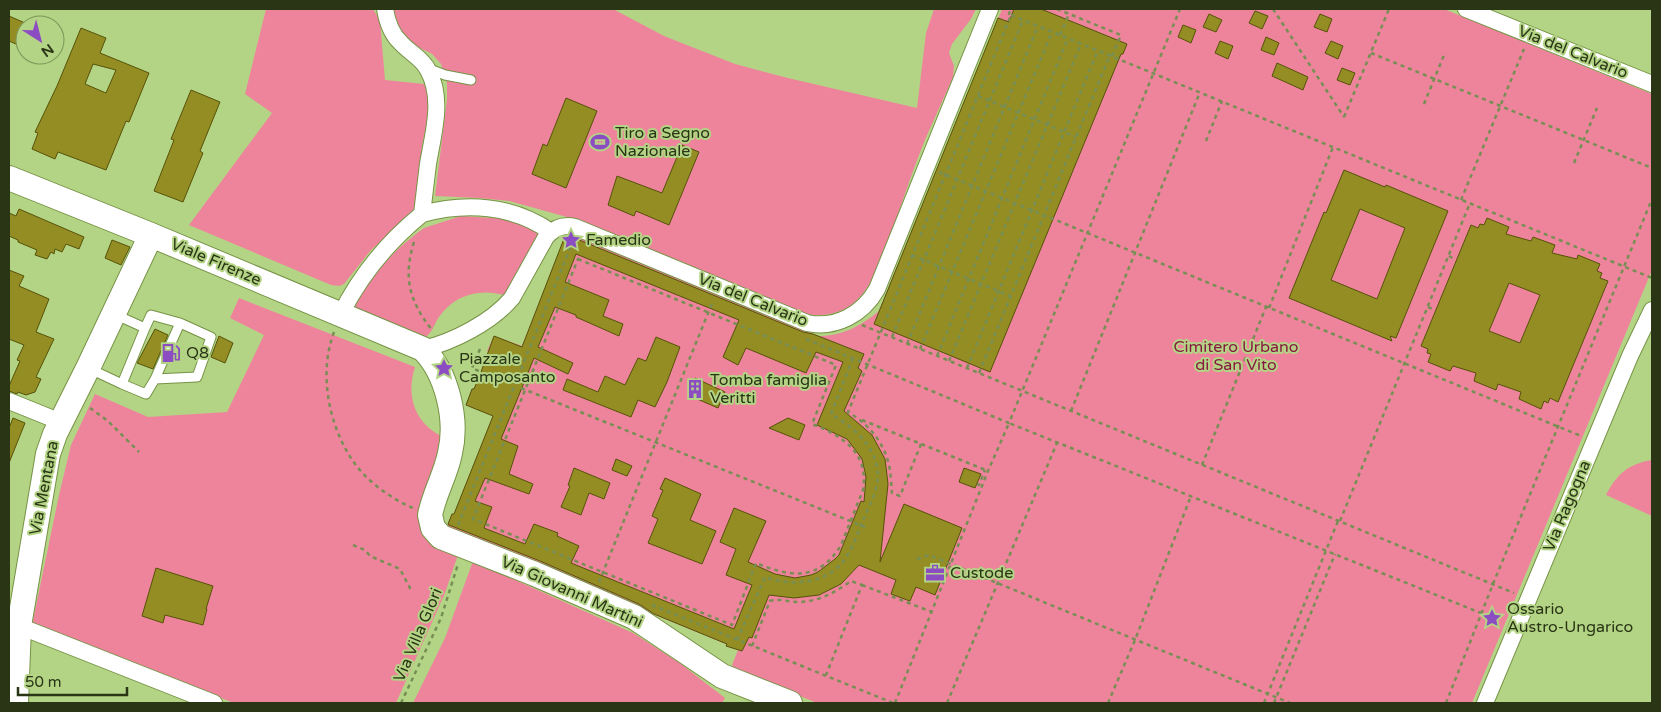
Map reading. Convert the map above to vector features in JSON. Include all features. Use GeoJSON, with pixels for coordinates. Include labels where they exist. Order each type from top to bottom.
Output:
{"type":"FeatureCollection","features":[{"type":"Feature","properties":{"kind":"street"},"geometry":{"type":"LineString","coordinates":[[385,9],[388,24],[396,37],[400,43],[422,60],[434,86],[436,117],[422,214]]}},
{"type":"Feature","properties":{"kind":"street","name":"Via del Calvario"},"geometry":{"type":"LineString","coordinates":[[551,232],[564,226],[575,227],[807,323],[824,325],[847,318],[865,305],[878,289],[990,9]]}},
{"type":"Feature","properties":{"kind":"street","name":"Via del Calvario"},"geometry":{"type":"LineString","coordinates":[[1466,9],[1652,84]]}},
{"type":"Feature","properties":{"kind":"street","name":"Viale Firenze"},"geometry":{"type":"LineString","coordinates":[[9,178],[341,314],[427,339]]}},
{"type":"Feature","properties":{"kind":"street"},"geometry":{"type":"LineString","coordinates":[[341,314],[349,298],[388,246],[422,214],[449,208],[491,208],[512,212],[534,221],[551,232],[540,246],[512,298],[496,313],[464,333],[443,343],[427,339]]}},
{"type":"Feature","properties":{"kind":"street","name":"Via Mentana"},"geometry":{"type":"LineString","coordinates":[[16,703],[14,623],[51,442],[152,235]]}},
{"type":"Feature","properties":{"kind":"street","name":"Via Ragogna"},"geometry":{"type":"LineString","coordinates":[[1485,703],[1630,356],[1652,310]]}},
{"type":"Feature","properties":{"kind":"street"},"geometry":{"type":"LineString","coordinates":[[427,339],[446,391],[452,423],[451,452],[430,515]]}},
{"type":"Feature","properties":{"kind":"street"},"geometry":{"type":"LineString","coordinates":[[9,401],[61,422]]}},
{"type":"Feature","properties":{"kind":"street","name":"Via Giovanni Martini"},"geometry":{"type":"LineString","coordinates":[[430,515],[435,532],[441,537],[461,536],[535,574],[634,617],[722,676],[790,703]]}},
{"type":"Feature","properties":{"kind":"street"},"geometry":{"type":"LineString","coordinates":[[14,623],[214,703]]}},
{"type":"Feature","properties":{"kind":"lane"},"geometry":{"type":"LineString","coordinates":[[427,68],[445,75],[471,80]]}},
{"type":"Feature","properties":{"kind":"lane"},"geometry":{"type":"LineString","coordinates":[[114,314],[145,328]]}},
{"type":"Feature","properties":{"kind":"lane"},"geometry":{"type":"LineString","coordinates":[[122,384],[151,315],[180,322],[211,337],[197,377],[155,379]]}},
{"type":"Feature","properties":{"kind":"lane"},"geometry":{"type":"LineString","coordinates":[[88,368],[146,394],[155,379],[180,322]]}},
{"type":"Feature","properties":{"kind":"path"},"geometry":{"type":"LineString","coordinates":[[986,470],[859,419],[848,412],[1011,15],[1009,14],[1011,9]]}},
{"type":"Feature","properties":{"kind":"path"},"geometry":{"type":"LineString","coordinates":[[979,373],[1120,35],[1057,9]]}},
{"type":"Feature","properties":{"kind":"path"},"geometry":{"type":"LineString","coordinates":[[644,602],[894,703],[951,564],[979,485],[1023,391],[1180,9]]}},
{"type":"Feature","properties":{"kind":"path"},"geometry":{"type":"LineString","coordinates":[[1273,9],[1344,117],[1389,9]]}},
{"type":"Feature","properties":{"kind":"path"},"geometry":{"type":"LineString","coordinates":[[1060,35],[1069,14]]}},
{"type":"Feature","properties":{"kind":"path"},"geometry":{"type":"LineString","coordinates":[[1011,15],[1652,278]]}},
{"type":"Feature","properties":{"kind":"path"},"geometry":{"type":"LineString","coordinates":[[892,338],[1023,20]]}},
{"type":"Feature","properties":{"kind":"path"},"geometry":{"type":"LineString","coordinates":[[907,344],[1038,26]]}},
{"type":"Feature","properties":{"kind":"path"},"geometry":{"type":"LineString","coordinates":[[920,349],[1052,32]]}},
{"type":"Feature","properties":{"kind":"path"},"geometry":{"type":"LineString","coordinates":[[937,356],[1068,38]]}},
{"type":"Feature","properties":{"kind":"path"},"geometry":{"type":"LineString","coordinates":[[1461,200],[1526,42]]}},
{"type":"Feature","properties":{"kind":"path"},"geometry":{"type":"LineString","coordinates":[[949,361],[1081,44]]}},
{"type":"Feature","properties":{"kind":"path"},"geometry":{"type":"LineString","coordinates":[[966,368],[1098,50]]}},
{"type":"Feature","properties":{"kind":"path"},"geometry":{"type":"LineString","coordinates":[[1371,53],[1652,168]]}},
{"type":"Feature","properties":{"kind":"path"},"geometry":{"type":"LineString","coordinates":[[1424,104],[1444,55]]}},
{"type":"Feature","properties":{"kind":"path"},"geometry":{"type":"LineString","coordinates":[[1070,411],[1200,92]]}},
{"type":"Feature","properties":{"kind":"path"},"geometry":{"type":"LineString","coordinates":[[978,95],[1076,137]]}},
{"type":"Feature","properties":{"kind":"path"},"geometry":{"type":"LineString","coordinates":[[1206,141],[1222,102]]}},
{"type":"Feature","properties":{"kind":"path"},"geometry":{"type":"LineString","coordinates":[[1574,163],[1597,108]]}},
{"type":"Feature","properties":{"kind":"path"},"geometry":{"type":"LineString","coordinates":[[1202,465],[1333,147]]}},
{"type":"Feature","properties":{"kind":"path"},"geometry":{"type":"LineString","coordinates":[[936,171],[1582,436]]}},
{"type":"Feature","properties":{"kind":"path"},"geometry":{"type":"LineString","coordinates":[[1446,703],[1481,613],[1652,199]]}},
{"type":"Feature","properties":{"kind":"path"},"geometry":{"type":"LineString","coordinates":[[1264,703],[1470,203]]}},
{"type":"Feature","properties":{"kind":"path"},"geometry":{"type":"LineString","coordinates":[[422,214],[413,245],[408,276],[415,306],[427,339]]}},
{"type":"Feature","properties":{"kind":"path","name":"Via Villa Glori"},"geometry":{"type":"LineString","coordinates":[[401,703],[441,618],[461,536],[572,243]]}},
{"type":"Feature","properties":{"kind":"path"},"geometry":{"type":"LineString","coordinates":[[912,255],[1010,296]]}},
{"type":"Feature","properties":{"kind":"path"},"geometry":{"type":"LineString","coordinates":[[1448,256],[1456,260]]}},
{"type":"Feature","properties":{"kind":"path"},"geometry":{"type":"LineString","coordinates":[[578,259],[708,313],[836,365],[812,424],[842,438],[848,443],[859,459],[865,481],[836,554],[816,570],[799,574],[779,572],[756,563],[732,625],[473,519],[578,259]]}},
{"type":"Feature","properties":{"kind":"path"},"geometry":{"type":"LineString","coordinates":[[598,583],[713,301]]}},
{"type":"Feature","properties":{"kind":"path"},"geometry":{"type":"LineString","coordinates":[[1428,307],[1435,310]]}},
{"type":"Feature","properties":{"kind":"path"},"geometry":{"type":"LineString","coordinates":[[341,314],[332,339],[326,369],[328,392],[340,436],[356,464],[372,482],[408,506],[430,515]]}},
{"type":"Feature","properties":{"kind":"path"},"geometry":{"type":"LineString","coordinates":[[861,325],[1515,594]]}},
{"type":"Feature","properties":{"kind":"path"},"geometry":{"type":"LineString","coordinates":[[800,337],[1009,424],[1481,613]]}},
{"type":"Feature","properties":{"kind":"path"},"geometry":{"type":"LineString","coordinates":[[480,349],[472,368],[481,372]]}},
{"type":"Feature","properties":{"kind":"path"},"geometry":{"type":"LineString","coordinates":[[737,640],[765,577],[774,580],[799,582],[818,579],[830,574],[839,567],[847,556],[863,526],[878,481],[877,467],[869,448],[856,431],[831,414],[853,358]]}},
{"type":"Feature","properties":{"kind":"path"},"geometry":{"type":"LineString","coordinates":[[521,388],[863,526]]}},
{"type":"Feature","properties":{"kind":"path"},"geometry":{"type":"LineString","coordinates":[[74,397],[108,421],[139,452]]}},
{"type":"Feature","properties":{"kind":"path"},"geometry":{"type":"LineString","coordinates":[[859,419],[878,438],[889,462],[892,493],[900,496],[922,444]]}},
{"type":"Feature","properties":{"kind":"path"},"geometry":{"type":"LineString","coordinates":[[947,703],[1057,442]]}},
{"type":"Feature","properties":{"kind":"path"},"geometry":{"type":"LineString","coordinates":[[1108,703],[1135,640],[1191,496]]}},
{"type":"Feature","properties":{"kind":"path"},"geometry":{"type":"LineString","coordinates":[[353,545],[365,550],[370,556],[400,569],[411,590]]}},
{"type":"Feature","properties":{"kind":"path"},"geometry":{"type":"LineString","coordinates":[[1274,703],[1335,554]]}},
{"type":"Feature","properties":{"kind":"path"},"geometry":{"type":"LineString","coordinates":[[917,559],[929,555],[1290,703]]}},
{"type":"Feature","properties":{"kind":"path"},"geometry":{"type":"LineString","coordinates":[[752,646],[770,601],[800,602],[814,599],[840,589],[851,581],[932,612]]}},
{"type":"Feature","properties":{"kind":"path"},"geometry":{"type":"LineString","coordinates":[[826,676],[862,585]]}},
{"type":"Feature","properties":{"kind":"green space"},"geometry":{"type":"Polygon","coordinates":[[[266,9],[373,9],[380,21],[385,80],[424,84],[427,93],[429,112],[422,146],[420,189],[415,206],[411,214],[371,250],[344,284],[339,286],[331,285],[189,225],[272,113],[245,94],[266,9]]]}},
{"type":"Feature","properties":{"kind":"green space"},"geometry":{"type":"Polygon","coordinates":[[[393,9],[613,9],[664,36],[735,64],[917,108],[926,33],[934,9],[976,9],[971,19],[952,44],[949,53],[954,66],[953,77],[925,140],[871,282],[856,301],[844,309],[831,314],[817,315],[803,313],[567,217],[509,201],[435,196],[447,99],[447,83],[441,64],[432,54],[414,45],[401,32],[394,18],[393,9]]]}},
{"type":"Feature","properties":{"kind":"green space","name":"Cimitero Urbano di San Vito"},"geometry":{"type":"Polygon","coordinates":[[[1002,9],[1444,9],[1652,94],[1652,270],[1472,703],[817,703],[735,669],[732,665],[738,650],[726,646],[726,644],[446,529],[452,514],[454,514],[493,416],[466,405],[489,352],[487,351],[494,336],[522,346],[567,232],[818,336],[827,336],[851,329],[879,311],[1002,9]]]}},
{"type":"Feature","properties":{"kind":"green space"},"geometry":{"type":"Polygon","coordinates":[[[461,216],[508,219],[534,229],[537,234],[537,240],[504,295],[485,292],[476,293],[452,303],[439,317],[431,332],[423,338],[353,312],[353,303],[379,269],[399,248],[424,228],[461,216]]]}},
{"type":"Feature","properties":{"kind":"green space"},"geometry":{"type":"Polygon","coordinates":[[[239,298],[415,367],[411,390],[416,410],[428,427],[448,439],[420,528],[431,541],[459,552],[445,593],[396,703],[234,703],[32,625],[71,445],[95,394],[148,417],[227,412],[264,335],[230,318],[239,298]]]}},
{"type":"Feature","properties":{"kind":"green space"},"geometry":{"type":"Polygon","coordinates":[[[1652,460],[1652,516],[1606,495],[1614,481],[1624,471],[1636,464],[1652,460]]]}},
{"type":"Feature","properties":{"kind":"green space"},"geometry":{"type":"Polygon","coordinates":[[[473,561],[633,633],[681,664],[725,698],[722,703],[413,703],[445,638],[473,561]]]}},
{"type":"Feature","properties":{"kind":"building"},"geometry":{"type":"Polygon","coordinates":[[[1014,9],[1041,9],[1127,44],[1123,54],[1121,54],[990,372],[874,324],[998,18],[1009,22],[1014,9]]]}},
{"type":"Feature","properties":{"kind":"building"},"geometry":{"type":"Polygon","coordinates":[[[1255,11],[1268,16],[1262,29],[1249,23],[1255,11]]]}},
{"type":"Feature","properties":{"kind":"building"},"geometry":{"type":"Polygon","coordinates":[[[1209,14],[1222,20],[1216,32],[1203,27],[1209,14]]]}},
{"type":"Feature","properties":{"kind":"building"},"geometry":{"type":"Polygon","coordinates":[[[1320,14],[1332,19],[1327,32],[1314,27],[1320,14]]]}},
{"type":"Feature","properties":{"kind":"building"},"geometry":{"type":"Polygon","coordinates":[[[9,16],[15,19],[15,44],[9,41],[9,16]]]}},
{"type":"Feature","properties":{"kind":"building"},"geometry":{"type":"Polygon","coordinates":[[[1183,25],[1196,30],[1191,43],[1178,37],[1183,25]]]}},
{"type":"Feature","properties":{"kind":"building"},"geometry":{"type":"Polygon","coordinates":[[[81,28],[106,38],[100,53],[149,73],[129,122],[126,121],[106,170],[58,152],[55,159],[32,149],[38,133],[35,132],[57,86],[81,28]],[[93,64],[85,84],[106,93],[116,70],[93,64]]]}},
{"type":"Feature","properties":{"kind":"building"},"geometry":{"type":"Polygon","coordinates":[[[1266,37],[1279,43],[1274,55],[1261,50],[1266,37]]]}},
{"type":"Feature","properties":{"kind":"building"},"geometry":{"type":"Polygon","coordinates":[[[1220,41],[1233,46],[1228,59],[1215,53],[1220,41]]]}},
{"type":"Feature","properties":{"kind":"building"},"geometry":{"type":"Polygon","coordinates":[[[1331,41],[1343,46],[1338,59],[1325,53],[1331,41]]]}},
{"type":"Feature","properties":{"kind":"building"},"geometry":{"type":"Polygon","coordinates":[[[1277,63],[1308,77],[1303,90],[1272,76],[1277,63]]]}},
{"type":"Feature","properties":{"kind":"building"},"geometry":{"type":"Polygon","coordinates":[[[1342,68],[1355,73],[1350,85],[1337,80],[1342,68]]]}},
{"type":"Feature","properties":{"kind":"building"},"geometry":{"type":"Polygon","coordinates":[[[191,90],[220,102],[200,151],[203,153],[183,202],[154,191],[174,140],[171,139],[191,90]]]}},
{"type":"Feature","properties":{"kind":"building"},"geometry":{"type":"Polygon","coordinates":[[[566,98],[597,111],[566,188],[532,174],[543,144],[547,146],[566,98]]]}},
{"type":"Feature","properties":{"kind":"building"},"geometry":{"type":"Polygon","coordinates":[[[682,145],[699,152],[669,225],[636,211],[634,216],[608,205],[617,176],[662,193],[682,145]]]}},
{"type":"Feature","properties":{"kind":"building"},"geometry":{"type":"Polygon","coordinates":[[[1344,170],[1448,211],[1396,338],[1390,336],[1392,341],[1289,298],[1324,212],[1326,213],[1344,170]],[[1360,209],[1331,280],[1377,299],[1405,228],[1360,209]]]}},
{"type":"Feature","properties":{"kind":"building"},"geometry":{"type":"Polygon","coordinates":[[[19,209],[84,237],[79,249],[66,244],[62,252],[55,249],[54,254],[51,252],[47,259],[35,255],[37,250],[9,236],[9,213],[16,216],[19,209]]]}},
{"type":"Feature","properties":{"kind":"building"},"geometry":{"type":"Polygon","coordinates":[[[1487,218],[1509,227],[1506,234],[1531,241],[1533,237],[1555,245],[1552,253],[1577,259],[1578,255],[1600,264],[1597,271],[1602,273],[1600,278],[1608,281],[1558,402],[1550,398],[1548,403],[1544,401],[1541,409],[1519,399],[1521,392],[1498,384],[1496,390],[1474,381],[1476,373],[1453,366],[1450,371],[1428,362],[1431,354],[1427,353],[1428,349],[1421,346],[1471,225],[1478,228],[1480,224],[1484,225],[1487,218]],[[1509,283],[1489,331],[1520,343],[1540,295],[1509,283]]]}},
{"type":"Feature","properties":{"kind":"building"},"geometry":{"type":"Polygon","coordinates":[[[565,236],[572,237],[803,332],[813,334],[864,354],[858,368],[862,371],[844,411],[872,435],[885,459],[888,484],[880,562],[904,504],[962,528],[935,595],[916,587],[910,601],[891,594],[896,580],[859,565],[841,584],[819,595],[794,598],[769,595],[752,638],[749,637],[742,651],[726,646],[727,644],[654,614],[639,604],[540,561],[449,525],[493,416],[466,405],[472,389],[474,389],[494,336],[522,347],[565,236]],[[576,254],[565,282],[609,300],[603,316],[623,324],[619,336],[555,307],[538,347],[573,363],[568,374],[534,358],[501,439],[518,446],[509,474],[533,484],[529,494],[485,478],[475,501],[492,507],[484,528],[525,544],[534,524],[558,533],[557,536],[579,546],[571,563],[734,629],[752,585],[726,575],[736,549],[720,542],[734,508],[766,521],[748,562],[775,574],[795,578],[818,572],[835,559],[839,555],[861,501],[864,502],[866,477],[862,459],[847,439],[817,425],[843,362],[816,352],[806,373],[746,348],[738,365],[723,357],[739,320],[576,254]]]}},
{"type":"Feature","properties":{"kind":"building"},"geometry":{"type":"Polygon","coordinates":[[[112,240],[130,247],[121,265],[105,258],[112,240]]]}},
{"type":"Feature","properties":{"kind":"building"},"geometry":{"type":"Polygon","coordinates":[[[9,270],[24,276],[19,286],[49,299],[36,332],[54,339],[36,377],[41,379],[35,392],[26,395],[9,391],[9,386],[20,361],[17,360],[24,345],[9,339],[9,270]]]}},
{"type":"Feature","properties":{"kind":"building"},"geometry":{"type":"Polygon","coordinates":[[[155,329],[168,335],[153,369],[137,363],[155,329]]]}},
{"type":"Feature","properties":{"kind":"building"},"geometry":{"type":"Polygon","coordinates":[[[219,336],[233,343],[225,363],[211,357],[219,336]]]}},
{"type":"Feature","properties":{"kind":"building"},"geometry":{"type":"Polygon","coordinates":[[[656,337],[680,347],[655,407],[638,400],[631,417],[563,390],[567,379],[598,392],[605,376],[625,385],[638,358],[646,361],[656,337]]]}},
{"type":"Feature","properties":{"kind":"building"},"geometry":{"type":"Polygon","coordinates":[[[695,378],[725,392],[718,408],[688,395],[695,378]]]}},
{"type":"Feature","properties":{"kind":"building"},"geometry":{"type":"Polygon","coordinates":[[[13,418],[25,423],[9,463],[9,428],[13,418]]]}},
{"type":"Feature","properties":{"kind":"building"},"geometry":{"type":"Polygon","coordinates":[[[788,418],[805,425],[799,440],[769,428],[788,418]]]}},
{"type":"Feature","properties":{"kind":"building"},"geometry":{"type":"Polygon","coordinates":[[[616,459],[632,466],[627,476],[612,470],[616,459]]]}},
{"type":"Feature","properties":{"kind":"building"},"geometry":{"type":"Polygon","coordinates":[[[574,468],[610,483],[604,499],[589,493],[581,515],[561,507],[570,486],[568,485],[574,468]]]}},
{"type":"Feature","properties":{"kind":"building"},"geometry":{"type":"Polygon","coordinates":[[[964,468],[981,474],[975,488],[959,482],[964,468]]]}},
{"type":"Feature","properties":{"kind":"building"},"geometry":{"type":"Polygon","coordinates":[[[665,478],[701,494],[690,520],[716,531],[702,564],[648,543],[658,519],[652,516],[663,490],[660,489],[665,478]]]}},
{"type":"Feature","properties":{"kind":"building"},"geometry":{"type":"Polygon","coordinates":[[[156,568],[213,586],[203,625],[165,615],[163,623],[142,616],[156,568]]]}},
{"type":"Feature","properties":{"kind":"place","name":"Tiro a Segno Nazionale"},"geometry":{"type":"Point","coordinates":[600,142]}},
{"type":"Feature","properties":{"kind":"place","name":"Famedio"},"geometry":{"type":"Point","coordinates":[571,240]}},
{"type":"Feature","properties":{"kind":"place","name":"Q8"},"geometry":{"type":"Point","coordinates":[171,353]}},
{"type":"Feature","properties":{"kind":"place","name":"Piazzale Camposanto"},"geometry":{"type":"Point","coordinates":[444,368]}},
{"type":"Feature","properties":{"kind":"place","name":"Tomba famiglia Veritti"},"geometry":{"type":"Point","coordinates":[695,389]}},
{"type":"Feature","properties":{"kind":"place","name":"Custode"},"geometry":{"type":"Point","coordinates":[935,573]}},
{"type":"Feature","properties":{"kind":"place","name":"Ossario Austro-Ungarico"},"geometry":{"type":"Point","coordinates":[1492,618]}}]}
